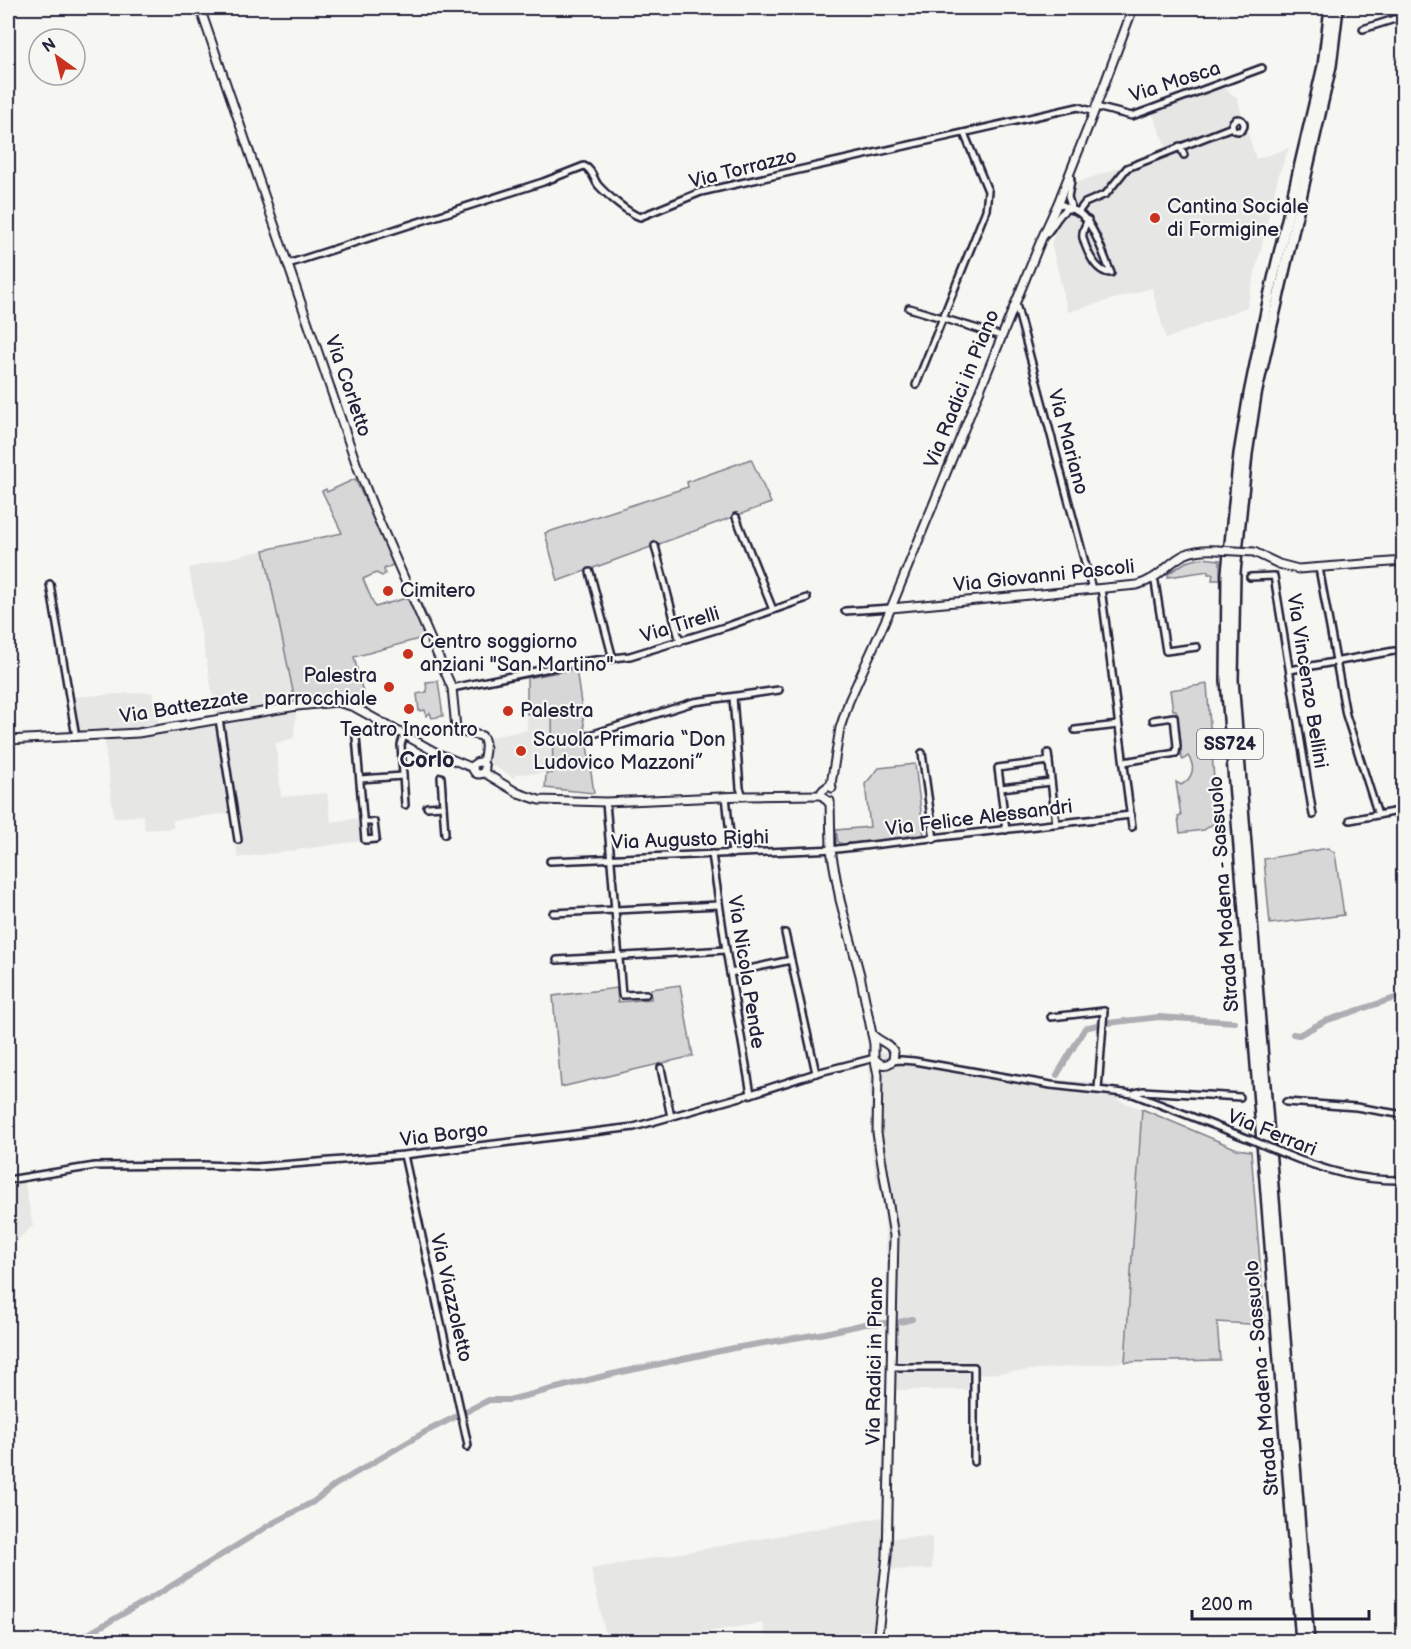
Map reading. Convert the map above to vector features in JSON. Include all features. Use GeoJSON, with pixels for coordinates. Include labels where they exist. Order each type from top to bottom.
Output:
{"type":"FeatureCollection","features":[{"type":"Feature","properties":{"kind":"highway","name":"Strada Modena - Sassuolo"},"geometry":{"type":"LineString","coordinates":[[1301,1641],[1226,680],[1227,573],[1239,454],[1249,394],[1323,66],[1330,8]]}},
{"type":"Feature","properties":{"kind":"highway","name":"Strada Modena - Sassuolo"},"geometry":{"type":"LineString","coordinates":[[1309,1641],[1233,680],[1235,572],[1245,465],[1256,396],[1331,66],[1338,8]]}},
{"type":"Feature","properties":{"kind":"street","name":"Via Corletto"},"geometry":{"type":"LineString","coordinates":[[200,8],[372,504],[452,688],[456,728],[459,732],[482,736],[485,742],[483,763]]}},
{"type":"Feature","properties":{"kind":"street","name":"Via Radici in Piano"},"geometry":{"type":"LineString","coordinates":[[878,1641],[887,1556],[894,1236],[877,1133],[878,1083],[872,1034],[860,975],[840,900],[824,798],[835,794],[831,786],[840,728],[849,701],[891,608],[1015,302],[1058,203],[1133,8]]}},
{"type":"Feature","properties":{"kind":"street"},"geometry":{"type":"LineString","coordinates":[[1363,29],[1404,16]]}},
{"type":"Feature","properties":{"kind":"street","name":"Via Mosca"},"geometry":{"type":"LineString","coordinates":[[1095,109],[1132,116],[1262,68]]}},
{"type":"Feature","properties":{"kind":"street","name":"Via Torrazzo"},"geometry":{"type":"LineString","coordinates":[[288,264],[543,182],[582,167],[588,167],[606,193],[640,217],[701,192],[1078,107],[1095,109]]}},
{"type":"Feature","properties":{"kind":"street"},"geometry":{"type":"LineString","coordinates":[[1079,211],[1085,203],[1106,194],[1127,168],[1232,127]]}},
{"type":"Feature","properties":{"kind":"street"},"geometry":{"type":"LineString","coordinates":[[916,385],[980,225],[988,199],[987,186],[964,133]]}},
{"type":"Feature","properties":{"kind":"street"},"geometry":{"type":"LineString","coordinates":[[1180,146],[1184,155]]}},
{"type":"Feature","properties":{"kind":"street"},"geometry":{"type":"LineString","coordinates":[[1070,173],[1068,197],[1072,209]]}},
{"type":"Feature","properties":{"kind":"street"},"geometry":{"type":"LineString","coordinates":[[1058,203],[1079,211],[1088,220],[1111,273],[1096,267],[1083,237],[1088,220]]}},
{"type":"Feature","properties":{"kind":"street"},"geometry":{"type":"LineString","coordinates":[[1042,238],[1049,232],[1061,213],[1072,209]]}},
{"type":"Feature","properties":{"kind":"street","name":"Via Mariano"},"geometry":{"type":"LineString","coordinates":[[1015,302],[1092,589]]}},
{"type":"Feature","properties":{"kind":"street"},"geometry":{"type":"LineString","coordinates":[[909,308],[1001,336]]}},
{"type":"Feature","properties":{"kind":"street"},"geometry":{"type":"LineString","coordinates":[[736,518],[773,610]]}},
{"type":"Feature","properties":{"kind":"street"},"geometry":{"type":"LineString","coordinates":[[655,546],[680,642]]}},
{"type":"Feature","properties":{"kind":"street","name":"Via Giovanni Pascoli"},"geometry":{"type":"LineString","coordinates":[[891,608],[1137,585],[1151,579],[1182,555],[1198,550],[1254,552],[1298,569],[1404,561]]}},
{"type":"Feature","properties":{"kind":"street"},"geometry":{"type":"LineString","coordinates":[[1319,568],[1346,715],[1378,814]]}},
{"type":"Feature","properties":{"kind":"street"},"geometry":{"type":"LineString","coordinates":[[590,572],[613,659]]}},
{"type":"Feature","properties":{"kind":"street","name":"Via Vincenzo Bellini"},"geometry":{"type":"LineString","coordinates":[[1250,577],[1274,576],[1313,815]]}},
{"type":"Feature","properties":{"kind":"street"},"geometry":{"type":"LineString","coordinates":[[1151,579],[1155,582],[1166,651],[1197,647]]}},
{"type":"Feature","properties":{"kind":"street"},"geometry":{"type":"LineString","coordinates":[[50,584],[76,737]]}},
{"type":"Feature","properties":{"kind":"street"},"geometry":{"type":"LineString","coordinates":[[1101,588],[1132,827]]}},
{"type":"Feature","properties":{"kind":"street","name":"Via Tirelli"},"geometry":{"type":"LineString","coordinates":[[452,688],[576,663],[613,659],[680,642],[807,598]]}},
{"type":"Feature","properties":{"kind":"street"},"geometry":{"type":"LineString","coordinates":[[845,611],[891,608]]}},
{"type":"Feature","properties":{"kind":"street"},"geometry":{"type":"LineString","coordinates":[[1290,670],[1394,651]]}},
{"type":"Feature","properties":{"kind":"street"},"geometry":{"type":"LineString","coordinates":[[587,736],[694,702],[780,690]]}},
{"type":"Feature","properties":{"kind":"street"},"geometry":{"type":"LineString","coordinates":[[733,697],[740,788],[743,796]]}},
{"type":"Feature","properties":{"kind":"street","name":"Via Battezzate"},"geometry":{"type":"LineString","coordinates":[[8,740],[138,733],[323,702],[337,702],[354,707],[440,754],[473,768]]}},
{"type":"Feature","properties":{"kind":"street"},"geometry":{"type":"LineString","coordinates":[[1124,762],[1176,753],[1178,746],[1174,717],[1153,720]]}},
{"type":"Feature","properties":{"kind":"street"},"geometry":{"type":"LineString","coordinates":[[219,719],[238,840]]}},
{"type":"Feature","properties":{"kind":"street"},"geometry":{"type":"LineString","coordinates":[[1075,730],[1118,724]]}},
{"type":"Feature","properties":{"kind":"street"},"geometry":{"type":"LineString","coordinates":[[404,735],[401,745],[405,805]]}},
{"type":"Feature","properties":{"kind":"street"},"geometry":{"type":"LineString","coordinates":[[356,737],[364,822]]}},
{"type":"Feature","properties":{"kind":"street"},"geometry":{"type":"LineString","coordinates":[[922,753],[934,839]]}},
{"type":"Feature","properties":{"kind":"street"},"geometry":{"type":"LineString","coordinates":[[1048,753],[1056,824]]}},
{"type":"Feature","properties":{"kind":"street"},"geometry":{"type":"LineString","coordinates":[[1006,830],[998,768],[1049,761]]}},
{"type":"Feature","properties":{"kind":"street"},"geometry":{"type":"LineString","coordinates":[[483,772],[485,768],[483,763],[475,762],[473,768],[477,774],[483,772],[518,793],[539,800],[606,802],[726,796],[824,798],[823,789],[831,786]]}},
{"type":"Feature","properties":{"kind":"street"},"geometry":{"type":"LineString","coordinates":[[360,779],[403,776]]}},
{"type":"Feature","properties":{"kind":"street"},"geometry":{"type":"LineString","coordinates":[[441,777],[445,834]]}},
{"type":"Feature","properties":{"kind":"street"},"geometry":{"type":"LineString","coordinates":[[1001,788],[1051,782]]}},
{"type":"Feature","properties":{"kind":"street"},"geometry":{"type":"LineString","coordinates":[[726,796],[732,854]]}},
{"type":"Feature","properties":{"kind":"street"},"geometry":{"type":"LineString","coordinates":[[606,802],[617,957],[622,995],[646,994]]}},
{"type":"Feature","properties":{"kind":"street"},"geometry":{"type":"LineString","coordinates":[[427,807],[443,806]]}},
{"type":"Feature","properties":{"kind":"street"},"geometry":{"type":"LineString","coordinates":[[1350,820],[1404,810]]}},
{"type":"Feature","properties":{"kind":"street","name":"Via Felice Alessandri"},"geometry":{"type":"LineString","coordinates":[[831,850],[1131,815]]}},
{"type":"Feature","properties":{"kind":"street","name":"Via Augusto Righi"},"geometry":{"type":"LineString","coordinates":[[550,861],[831,850]]}},
{"type":"Feature","properties":{"kind":"street","name":"Via Nicola Pende"},"geometry":{"type":"LineString","coordinates":[[712,854],[751,1094]]}},
{"type":"Feature","properties":{"kind":"street"},"geometry":{"type":"LineString","coordinates":[[553,913],[719,905]]}},
{"type":"Feature","properties":{"kind":"street"},"geometry":{"type":"LineString","coordinates":[[785,933],[816,1073]]}},
{"type":"Feature","properties":{"kind":"street"},"geometry":{"type":"LineString","coordinates":[[557,960],[726,951]]}},
{"type":"Feature","properties":{"kind":"street"},"geometry":{"type":"LineString","coordinates":[[730,973],[791,960]]}},
{"type":"Feature","properties":{"kind":"street"},"geometry":{"type":"LineString","coordinates":[[1051,1017],[1104,1011],[1098,1089]]}},
{"type":"Feature","properties":{"kind":"street"},"geometry":{"type":"LineString","coordinates":[[872,1034],[890,1047]]}},
{"type":"Feature","properties":{"kind":"street"},"geometry":{"type":"LineString","coordinates":[[889,1063],[880,1064],[875,1057],[878,1046],[890,1047]]}},
{"type":"Feature","properties":{"kind":"street","name":"Via Radici in Piano"},"geometry":{"type":"LineString","coordinates":[[878,1083],[880,1073],[894,1055],[890,1047]]}},
{"type":"Feature","properties":{"kind":"street","name":"Via Ferrari"},"geometry":{"type":"LineString","coordinates":[[890,1047],[897,1054],[914,1061],[1040,1083],[1133,1094],[1334,1173],[1380,1180],[1404,1180]]}},
{"type":"Feature","properties":{"kind":"street","name":"Via Borgo"},"geometry":{"type":"LineString","coordinates":[[8,1180],[96,1166],[256,1167],[404,1155],[634,1127],[875,1057]]}},
{"type":"Feature","properties":{"kind":"street","name":"Via Ferrari"},"geometry":{"type":"LineString","coordinates":[[889,1063],[914,1061]]}},
{"type":"Feature","properties":{"kind":"street"},"geometry":{"type":"LineString","coordinates":[[661,1068],[671,1117]]}},
{"type":"Feature","properties":{"kind":"street","name":"Via Ferrari"},"geometry":{"type":"LineString","coordinates":[[1133,1094],[1143,1091],[1240,1097]]}},
{"type":"Feature","properties":{"kind":"street","name":"Via Ferrari"},"geometry":{"type":"LineString","coordinates":[[1286,1102],[1356,1107],[1404,1115]]}},
{"type":"Feature","properties":{"kind":"street","name":"Via Viazzoletto"},"geometry":{"type":"LineString","coordinates":[[404,1155],[467,1447]]}},
{"type":"Feature","properties":{"kind":"street"},"geometry":{"type":"LineString","coordinates":[[892,1367],[974,1367],[974,1462]]}},
{"type":"Feature","properties":{"kind":"shaded area"},"geometry":{"type":"Polygon","coordinates":[[[1221,85],[1237,98],[1256,159],[1289,148],[1278,177],[1247,307],[1166,339],[1152,288],[1068,312],[1051,243],[1076,183],[1167,150],[1152,112],[1221,85]]]}},
{"type":"Feature","properties":{"kind":"shaded area"},"geometry":{"type":"Polygon","coordinates":[[[751,459],[771,503],[558,581],[545,533],[688,487],[687,482],[751,459]]]}},
{"type":"Feature","properties":{"kind":"shaded area"},"geometry":{"type":"Polygon","coordinates":[[[355,479],[395,564],[384,569],[385,574],[382,576],[376,573],[363,579],[375,607],[417,595],[430,623],[426,625],[426,637],[354,657],[369,716],[338,699],[296,706],[264,550],[342,533],[322,491],[326,489],[327,492],[355,479]]]}},
{"type":"Feature","properties":{"kind":"shaded area"},"geometry":{"type":"Polygon","coordinates":[[[264,550],[297,701],[294,738],[276,743],[281,797],[327,793],[331,822],[359,818],[360,841],[238,858],[230,813],[173,820],[173,828],[145,830],[143,815],[114,818],[104,739],[75,739],[69,697],[152,692],[159,727],[217,718],[189,568],[264,550]]]}},
{"type":"Feature","properties":{"kind":"shaded area"},"geometry":{"type":"Polygon","coordinates":[[[1202,558],[1220,560],[1220,580],[1212,580],[1213,574],[1208,574],[1208,571],[1168,577],[1169,573],[1186,562],[1202,558]]]}},
{"type":"Feature","properties":{"kind":"shaded area"},"geometry":{"type":"Polygon","coordinates":[[[576,669],[594,793],[545,788],[546,774],[553,773],[552,713],[527,714],[527,678],[576,669]]]}},
{"type":"Feature","properties":{"kind":"shaded area"},"geometry":{"type":"Polygon","coordinates":[[[438,681],[443,716],[432,718],[430,713],[426,716],[425,710],[419,711],[417,694],[427,692],[426,682],[438,681]]]}},
{"type":"Feature","properties":{"kind":"shaded area"},"geometry":{"type":"Polygon","coordinates":[[[1207,684],[1217,821],[1204,830],[1180,833],[1178,817],[1181,816],[1176,782],[1181,785],[1191,776],[1192,764],[1188,756],[1182,759],[1176,710],[1173,710],[1170,690],[1207,684]]]}},
{"type":"Feature","properties":{"kind":"shaded area","name":"Scuola Primaria “Don Ludovico Mazzoni”"},"geometry":{"type":"Polygon","coordinates":[[[552,712],[553,773],[516,774],[514,778],[490,764],[490,737],[527,730],[527,714],[552,712]]]}},
{"type":"Feature","properties":{"kind":"shaded area"},"geometry":{"type":"Polygon","coordinates":[[[915,764],[924,836],[913,835],[842,844],[838,842],[836,830],[870,827],[865,784],[879,768],[915,764]]]}},
{"type":"Feature","properties":{"kind":"shaded area"},"geometry":{"type":"Polygon","coordinates":[[[1328,848],[1335,853],[1344,915],[1270,924],[1264,859],[1328,848]]]}},
{"type":"Feature","properties":{"kind":"shaded area"},"geometry":{"type":"Polygon","coordinates":[[[680,985],[693,1056],[561,1087],[553,996],[617,988],[618,1002],[651,999],[651,989],[680,985]]]}},
{"type":"Feature","properties":{"kind":"shaded area"},"geometry":{"type":"Polygon","coordinates":[[[883,1052],[1052,1080],[1100,1082],[1117,1087],[1117,1100],[1142,1109],[1125,1362],[974,1375],[971,1390],[888,1390],[889,1317],[884,1206],[876,1178],[872,1150],[869,1066],[883,1052]]]}},
{"type":"Feature","properties":{"kind":"shaded area"},"geometry":{"type":"Polygon","coordinates":[[[1142,1109],[1237,1149],[1251,1151],[1265,1325],[1217,1322],[1220,1360],[1125,1362],[1142,1109]]]}},
{"type":"Feature","properties":{"kind":"shaded area"},"geometry":{"type":"Polygon","coordinates":[[[23,1174],[33,1226],[8,1248],[8,1176],[23,1174]]]}},
{"type":"Feature","properties":{"kind":"shaded area"},"geometry":{"type":"Polygon","coordinates":[[[894,1515],[894,1538],[932,1537],[932,1569],[891,1570],[880,1641],[767,1641],[763,1623],[649,1641],[607,1641],[591,1569],[894,1515]]]}},
{"type":"Feature","properties":{"kind":"waterway"},"geometry":{"type":"LineString","coordinates":[[1293,1034],[1299,1035],[1325,1021],[1404,995]]}},
{"type":"Feature","properties":{"kind":"waterway"},"geometry":{"type":"LineString","coordinates":[[1108,1023],[1159,1017],[1235,1022]]}},
{"type":"Feature","properties":{"kind":"waterway"},"geometry":{"type":"LineString","coordinates":[[1057,1075],[1085,1028],[1101,1024]]}},
{"type":"Feature","properties":{"kind":"waterway"},"geometry":{"type":"LineString","coordinates":[[900,1322],[912,1319]]}},
{"type":"Feature","properties":{"kind":"waterway"},"geometry":{"type":"LineString","coordinates":[[463,1413],[489,1400],[509,1400],[608,1375],[734,1348],[865,1324],[887,1323]]}},
{"type":"Feature","properties":{"kind":"waterway"},"geometry":{"type":"LineString","coordinates":[[74,1642],[163,1591],[273,1523],[313,1502],[335,1485],[425,1432],[457,1416]]}},
{"type":"Feature","properties":{"kind":"place","name":"Cantina Sociale di Formigine"},"geometry":{"type":"Point","coordinates":[1155,218]}},
{"type":"Feature","properties":{"kind":"place","name":"Cimitero"},"geometry":{"type":"Point","coordinates":[388,591]}},
{"type":"Feature","properties":{"kind":"place","name":"Centro soggiorno anziani \"San Martino\""},"geometry":{"type":"Point","coordinates":[408,654]}},
{"type":"Feature","properties":{"kind":"place","name":"Palestra parrocchiale"},"geometry":{"type":"Point","coordinates":[389,687]}},
{"type":"Feature","properties":{"kind":"place","name":"Teatro Incontro"},"geometry":{"type":"Point","coordinates":[409,709]}},
{"type":"Feature","properties":{"kind":"place","name":"Palestra"},"geometry":{"type":"Point","coordinates":[508,711]}},
{"type":"Feature","properties":{"kind":"place","name":"Scuola Primaria “Don Ludovico Mazzoni”"},"geometry":{"type":"Point","coordinates":[521,751]}},
{"type":"Feature","properties":{"kind":"district","name":"Corlo"},"geometry":{"type":"Point","coordinates":[427,760]}}]}
